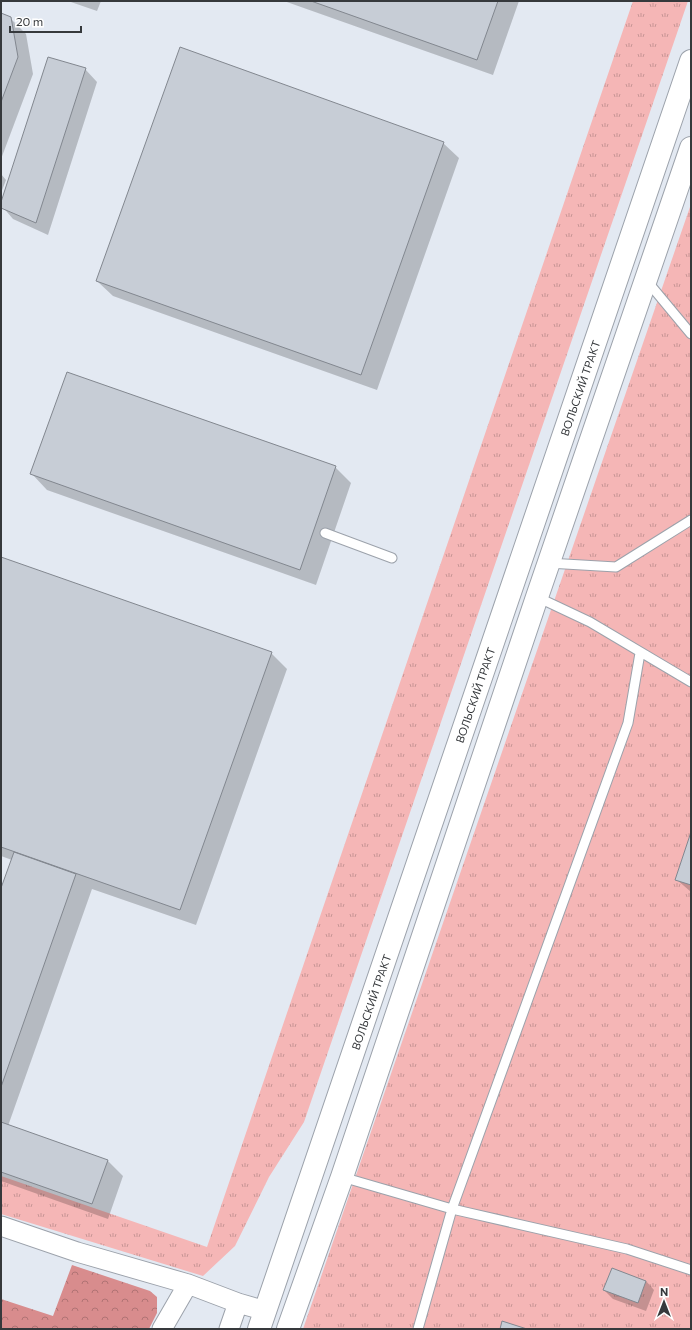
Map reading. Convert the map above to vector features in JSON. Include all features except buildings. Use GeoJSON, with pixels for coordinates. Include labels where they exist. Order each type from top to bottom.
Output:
{"type":"FeatureCollection","features":[{"type":"Feature","properties":{"kind":"main road","name":"ВОЛЬСКИЙ ТРАКТ"},"geometry":{"type":"LineString","coordinates":[[262,1320],[691,61]]}},
{"type":"Feature","properties":{"kind":"main road"},"geometry":{"type":"LineString","coordinates":[[288,1329],[342,1177],[548,563],[691,148]]}},
{"type":"Feature","properties":{"kind":"street"},"geometry":{"type":"LineString","coordinates":[[1,1226],[77,1252],[188,1284],[238,1303],[262,1320]]}},
{"type":"Feature","properties":{"kind":"street"},"geometry":{"type":"LineString","coordinates":[[162,1329],[188,1284]]}},
{"type":"Feature","properties":{"kind":"street"},"geometry":{"type":"LineString","coordinates":[[229,1329],[238,1303]]}},
{"type":"Feature","properties":{"kind":"lane"},"geometry":{"type":"LineString","coordinates":[[646,280],[691,334]]}},
{"type":"Feature","properties":{"kind":"lane"},"geometry":{"type":"LineString","coordinates":[[548,563],[616,567],[691,520]]}},
{"type":"Feature","properties":{"kind":"lane"},"geometry":{"type":"LineString","coordinates":[[325,533],[392,558]]}},
{"type":"Feature","properties":{"kind":"lane"},"geometry":{"type":"LineString","coordinates":[[537,597],[590,622],[691,682]]}},
{"type":"Feature","properties":{"kind":"lane"},"geometry":{"type":"LineString","coordinates":[[418,1329],[452,1209],[628,723],[640,653]]}},
{"type":"Feature","properties":{"kind":"lane"},"geometry":{"type":"LineString","coordinates":[[342,1177],[452,1209],[628,1249],[691,1270]]}},
{"type":"Feature","properties":{"kind":"green space"},"geometry":{"type":"Polygon","coordinates":[[[633,1],[688,1],[304,1122],[269,1177],[235,1246],[203,1276],[1,1214],[1,1176],[207,1247],[633,1]]]}},
{"type":"Feature","properties":{"kind":"green space"},"geometry":{"type":"Polygon","coordinates":[[[691,204],[691,1329],[303,1329],[691,204]]]}},
{"type":"Feature","properties":{"kind":"green space"},"geometry":{"type":"Polygon","coordinates":[[[72,1265],[150,1291],[157,1297],[157,1313],[149,1329],[1,1329],[1,1299],[53,1316],[72,1265]]]}}]}
